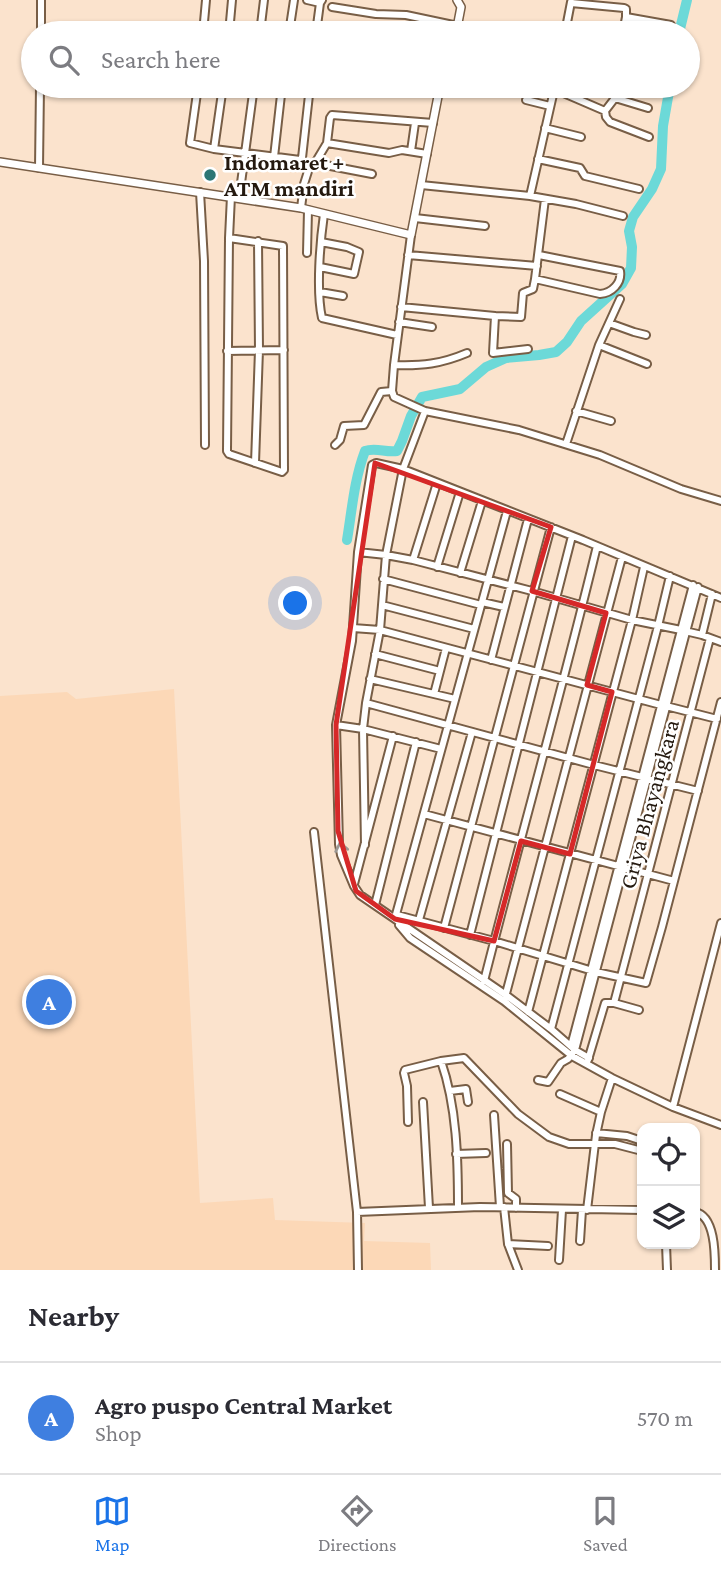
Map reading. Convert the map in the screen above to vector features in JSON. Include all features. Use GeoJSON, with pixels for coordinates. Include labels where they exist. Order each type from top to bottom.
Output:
{"type":"FeatureCollection","features":[{"type":"Feature","properties":{"kind":"street"},"geometry":{"type":"LineString","coordinates":[[41,0],[41,21]]}},
{"type":"Feature","properties":{"kind":"street"},"geometry":{"type":"LineString","coordinates":[[204,21],[206,0]]}},
{"type":"Feature","properties":{"kind":"street"},"geometry":{"type":"LineString","coordinates":[[230,21],[232,0]]}},
{"type":"Feature","properties":{"kind":"street"},"geometry":{"type":"LineString","coordinates":[[261,21],[264,0]]}},
{"type":"Feature","properties":{"kind":"street"},"geometry":{"type":"LineString","coordinates":[[291,21],[294,0]]}},
{"type":"Feature","properties":{"kind":"street"},"geometry":{"type":"LineString","coordinates":[[307,0],[321,2],[318,21]]}},
{"type":"Feature","properties":{"kind":"street"},"geometry":{"type":"LineString","coordinates":[[567,21],[571,1],[626,9],[625,21]]}},
{"type":"Feature","properties":{"kind":"street"},"geometry":{"type":"LineString","coordinates":[[458,21],[460,2]]}},
{"type":"Feature","properties":{"kind":"street"},"geometry":{"type":"LineString","coordinates":[[332,7],[376,14],[406,15],[426,21]]}},
{"type":"Feature","properties":{"kind":"street"},"geometry":{"type":"LineString","coordinates":[[626,17],[648,21]]}},
{"type":"Feature","properties":{"kind":"street"},"geometry":{"type":"LineString","coordinates":[[39,168],[40,98]]}},
{"type":"Feature","properties":{"kind":"street"},"geometry":{"type":"LineString","coordinates":[[196,98],[189,143],[245,154],[300,160],[309,98]]}},
{"type":"Feature","properties":{"kind":"street"},"geometry":{"type":"LineString","coordinates":[[214,149],[221,98]]}},
{"type":"Feature","properties":{"kind":"street"},"geometry":{"type":"LineString","coordinates":[[229,238],[283,246],[282,472],[227,451],[229,238],[252,98]]}},
{"type":"Feature","properties":{"kind":"street"},"geometry":{"type":"LineString","coordinates":[[274,157],[281,98]]}},
{"type":"Feature","properties":{"kind":"street"},"geometry":{"type":"LineString","coordinates":[[438,98],[408,255],[394,365],[392,391],[396,398],[421,410],[519,430],[566,444],[695,494],[721,501]]}},
{"type":"Feature","properties":{"kind":"street"},"geometry":{"type":"LineString","coordinates":[[530,196],[552,98]]}},
{"type":"Feature","properties":{"kind":"street"},"geometry":{"type":"LineString","coordinates":[[577,98],[605,111]]}},
{"type":"Feature","properties":{"kind":"street"},"geometry":{"type":"LineString","coordinates":[[648,108],[615,98],[605,111],[610,122],[649,137]]}},
{"type":"Feature","properties":{"kind":"street"},"geometry":{"type":"LineString","coordinates":[[526,100],[550,106]]}},
{"type":"Feature","properties":{"kind":"street"},"geometry":{"type":"LineString","coordinates":[[316,163],[327,143],[330,118],[334,115],[433,123]]}},
{"type":"Feature","properties":{"kind":"street"},"geometry":{"type":"LineString","coordinates":[[411,151],[415,123]]}},
{"type":"Feature","properties":{"kind":"street"},"geometry":{"type":"LineString","coordinates":[[545,128],[581,137]]}},
{"type":"Feature","properties":{"kind":"street"},"geometry":{"type":"LineString","coordinates":[[327,143],[389,153],[401,150],[426,154]]}},
{"type":"Feature","properties":{"kind":"street"},"geometry":{"type":"LineString","coordinates":[[538,159],[580,168],[585,176],[639,188]]}},
{"type":"Feature","properties":{"kind":"street"},"geometry":{"type":"LineString","coordinates":[[0,162],[305,209],[411,235]]}},
{"type":"Feature","properties":{"kind":"street"},"geometry":{"type":"LineString","coordinates":[[307,253],[305,209],[307,171],[310,165],[316,163],[372,174]]}},
{"type":"Feature","properties":{"kind":"street"},"geometry":{"type":"LineString","coordinates":[[421,185],[530,196],[623,216]]}},
{"type":"Feature","properties":{"kind":"street"},"geometry":{"type":"LineString","coordinates":[[200,192],[204,261],[205,446]]}},
{"type":"Feature","properties":{"kind":"street"},"geometry":{"type":"LineString","coordinates":[[401,307],[521,317],[522,294],[533,289],[545,199]]}},
{"type":"Feature","properties":{"kind":"street"},"geometry":{"type":"LineString","coordinates":[[324,214],[320,267],[321,316],[324,319],[397,335]]}},
{"type":"Feature","properties":{"kind":"street"},"geometry":{"type":"LineString","coordinates":[[415,218],[485,226]]}},
{"type":"Feature","properties":{"kind":"street"},"geometry":{"type":"LineString","coordinates":[[255,463],[259,350],[258,241]]}},
{"type":"Feature","properties":{"kind":"street"},"geometry":{"type":"LineString","coordinates":[[320,267],[354,275],[359,252],[321,242]]}},
{"type":"Feature","properties":{"kind":"street"},"geometry":{"type":"LineString","coordinates":[[408,255],[537,266]]}},
{"type":"Feature","properties":{"kind":"street"},"geometry":{"type":"LineString","coordinates":[[535,279],[600,294],[609,292],[616,286],[621,274],[620,271],[539,255]]}},
{"type":"Feature","properties":{"kind":"street"},"geometry":{"type":"LineString","coordinates":[[320,292],[342,296]]}},
{"type":"Feature","properties":{"kind":"street"},"geometry":{"type":"LineString","coordinates":[[566,444],[599,345],[620,299]]}},
{"type":"Feature","properties":{"kind":"street"},"geometry":{"type":"LineString","coordinates":[[495,316],[493,353],[528,349]]}},
{"type":"Feature","properties":{"kind":"street"},"geometry":{"type":"LineString","coordinates":[[399,322],[432,327]]}},
{"type":"Feature","properties":{"kind":"street"},"geometry":{"type":"LineString","coordinates":[[609,323],[646,335]]}},
{"type":"Feature","properties":{"kind":"street"},"geometry":{"type":"LineString","coordinates":[[599,345],[647,364]]}},
{"type":"Feature","properties":{"kind":"street"},"geometry":{"type":"LineString","coordinates":[[228,351],[284,350]]}},
{"type":"Feature","properties":{"kind":"street"},"geometry":{"type":"LineString","coordinates":[[394,365],[426,365],[467,353]]}},
{"type":"Feature","properties":{"kind":"street"},"geometry":{"type":"LineString","coordinates":[[335,445],[342,437],[344,426],[364,425],[381,392],[392,391]]}},
{"type":"Feature","properties":{"kind":"street"},"geometry":{"type":"LineString","coordinates":[[365,845],[363,729],[366,703],[380,630],[386,555],[403,469],[421,410]]}},
{"type":"Feature","properties":{"kind":"street"},"geometry":{"type":"LineString","coordinates":[[576,411],[611,421]]}},
{"type":"Feature","properties":{"kind":"street"},"geometry":{"type":"LineString","coordinates":[[721,598],[403,469],[376,463],[373,464],[358,552],[354,628],[336,725],[339,844],[341,855],[360,895],[484,981],[612,1078],[673,1107],[721,1125]]}},
{"type":"Feature","properties":{"kind":"street"},"geometry":{"type":"LineString","coordinates":[[412,561],[437,483]]}},
{"type":"Feature","properties":{"kind":"street"},"geometry":{"type":"LineString","coordinates":[[438,567],[460,492]]}},
{"type":"Feature","properties":{"kind":"street"},"geometry":{"type":"LineString","coordinates":[[460,573],[482,501]]}},
{"type":"Feature","properties":{"kind":"street"},"geometry":{"type":"LineString","coordinates":[[395,918],[507,511]]}},
{"type":"Feature","properties":{"kind":"street"},"geometry":{"type":"LineString","coordinates":[[491,660],[528,519]]}},
{"type":"Feature","properties":{"kind":"street"},"geometry":{"type":"LineString","coordinates":[[444,928],[551,527]]}},
{"type":"Feature","properties":{"kind":"street"},"geometry":{"type":"LineString","coordinates":[[470,935],[572,536]]}},
{"type":"Feature","properties":{"kind":"street"},"geometry":{"type":"LineString","coordinates":[[484,981],[597,546]]}},
{"type":"Feature","properties":{"kind":"street"},"geometry":{"type":"LineString","coordinates":[[358,552],[386,555],[438,567],[721,642]]}},
{"type":"Feature","properties":{"kind":"street"},"geometry":{"type":"LineString","coordinates":[[505,998],[622,557]]}},
{"type":"Feature","properties":{"kind":"street"},"geometry":{"type":"LineString","coordinates":[[528,1012],[644,566]]}},
{"type":"Feature","properties":{"kind":"street"},"geometry":{"type":"LineString","coordinates":[[551,1028],[670,576]]}},
{"type":"Feature","properties":{"kind":"street"},"geometry":{"type":"LineString","coordinates":[[383,579],[504,607]]}},
{"type":"Feature","properties":{"kind":"street"},"geometry":{"type":"LineString","coordinates":[[538,1080],[548,1082],[573,1051],[695,586]]}},
{"type":"Feature","properties":{"kind":"street"},"geometry":{"type":"LineString","coordinates":[[702,635],[712,594]]}},
{"type":"Feature","properties":{"kind":"street"},"geometry":{"type":"LineString","coordinates":[[382,604],[474,629]]}},
{"type":"Feature","properties":{"kind":"street"},"geometry":{"type":"LineString","coordinates":[[354,628],[380,630],[716,719]]}},
{"type":"Feature","properties":{"kind":"street","name":"Griya Bhayangkara"},"geometry":{"type":"LineString","coordinates":[[588,1061],[603,1004],[614,1003],[622,978],[710,638]]}},
{"type":"Feature","properties":{"kind":"street"},"geometry":{"type":"LineString","coordinates":[[434,694],[446,648]]}},
{"type":"Feature","properties":{"kind":"street"},"geometry":{"type":"LineString","coordinates":[[375,654],[440,671]]}},
{"type":"Feature","properties":{"kind":"street"},"geometry":{"type":"LineString","coordinates":[[370,679],[455,699]]}},
{"type":"Feature","properties":{"kind":"street","name":"Griya Bhayangkara"},"geometry":{"type":"LineString","coordinates":[[622,978],[643,983],[647,981],[721,702]]}},
{"type":"Feature","properties":{"kind":"street"},"geometry":{"type":"LineString","coordinates":[[366,703],[698,791]]}},
{"type":"Feature","properties":{"kind":"street"},"geometry":{"type":"LineString","coordinates":[[336,725],[363,729],[441,749]]}},
{"type":"Feature","properties":{"kind":"street"},"geometry":{"type":"LineString","coordinates":[[419,920],[472,732]]}},
{"type":"Feature","properties":{"kind":"street"},"geometry":{"type":"LineString","coordinates":[[354,886],[393,736]]}},
{"type":"Feature","properties":{"kind":"street"},"geometry":{"type":"LineString","coordinates":[[375,905],[416,742]]}},
{"type":"Feature","properties":{"kind":"street"},"geometry":{"type":"LineString","coordinates":[[424,814],[674,881]]}},
{"type":"Feature","properties":{"kind":"street"},"geometry":{"type":"LineString","coordinates":[[314,832],[357,1212],[358,1270]]}},
{"type":"Feature","properties":{"kind":"street"},"geometry":{"type":"LineString","coordinates":[[395,918],[419,920],[622,978]]}},
{"type":"Feature","properties":{"kind":"street"},"geometry":{"type":"LineString","coordinates":[[395,918],[410,938],[528,1012],[551,1028],[573,1051]]}},
{"type":"Feature","properties":{"kind":"street"},"geometry":{"type":"LineString","coordinates":[[673,1107],[721,923]]}},
{"type":"Feature","properties":{"kind":"street"},"geometry":{"type":"LineString","coordinates":[[614,1003],[639,1010]]}},
{"type":"Feature","properties":{"kind":"street"},"geometry":{"type":"LineString","coordinates":[[408,1122],[405,1070],[441,1061],[466,1059],[518,1114],[549,1137],[569,1144],[615,1144],[637,1150]]}},
{"type":"Feature","properties":{"kind":"street"},"geometry":{"type":"LineString","coordinates":[[441,1061],[450,1091],[458,1208]]}},
{"type":"Feature","properties":{"kind":"street"},"geometry":{"type":"LineString","coordinates":[[580,1241],[596,1134],[612,1078]]}},
{"type":"Feature","properties":{"kind":"street"},"geometry":{"type":"LineString","coordinates":[[450,1091],[466,1089],[468,1102]]}},
{"type":"Feature","properties":{"kind":"street"},"geometry":{"type":"LineString","coordinates":[[559,1094],[601,1112]]}},
{"type":"Feature","properties":{"kind":"street"},"geometry":{"type":"LineString","coordinates":[[423,1102],[429,1208]]}},
{"type":"Feature","properties":{"kind":"street"},"geometry":{"type":"LineString","coordinates":[[494,1115],[502,1207],[508,1244],[518,1270]]}},
{"type":"Feature","properties":{"kind":"street"},"geometry":{"type":"LineString","coordinates":[[596,1134],[637,1139]]}},
{"type":"Feature","properties":{"kind":"street"},"geometry":{"type":"LineString","coordinates":[[507,1144],[508,1193],[516,1199],[516,1208]]}},
{"type":"Feature","properties":{"kind":"street"},"geometry":{"type":"LineString","coordinates":[[456,1154],[486,1153]]}},
{"type":"Feature","properties":{"kind":"street"},"geometry":{"type":"LineString","coordinates":[[357,1212],[502,1207],[637,1210]]}},
{"type":"Feature","properties":{"kind":"street"},"geometry":{"type":"LineString","coordinates":[[559,1260],[562,1210]]}},
{"type":"Feature","properties":{"kind":"street"},"geometry":{"type":"LineString","coordinates":[[700,1213],[709,1224],[715,1270]]}},
{"type":"Feature","properties":{"kind":"street"},"geometry":{"type":"LineString","coordinates":[[508,1244],[548,1247]]}},
{"type":"Feature","properties":{"kind":"street"},"geometry":{"type":"LineString","coordinates":[[666,1249],[667,1270]]}},
{"type":"Feature","properties":{"kind":"highlighted area"},"geometry":{"type":"Polygon","coordinates":[[[375,463],[551,527],[532,591],[606,613],[587,685],[612,692],[570,854],[521,841],[494,941],[395,919],[356,891],[338,831],[336,725],[375,463]]]}},
{"type":"Feature","properties":{"kind":"shaded area"},"geometry":{"type":"Polygon","coordinates":[[[174,689],[200,1203],[273,1198],[275,1220],[365,1223],[364,1241],[430,1243],[431,1270],[0,1270],[0,696],[67,692],[76,699],[174,689]]]}},
{"type":"Feature","properties":{"kind":"waterway"},"geometry":{"type":"LineString","coordinates":[[682,21],[687,0]]}},
{"type":"Feature","properties":{"kind":"waterway"},"geometry":{"type":"LineString","coordinates":[[347,540],[356,484],[365,451],[397,451],[422,397],[460,389],[486,367],[506,358],[556,352],[567,342],[581,321],[622,284],[631,268],[632,247],[629,231],[633,217],[652,189],[661,169],[663,126],[668,98]]}},
{"type":"Feature","properties":{"kind":"place","name":"Indomaret + ATM mandiri"},"geometry":{"type":"Point","coordinates":[210,175]}},
{"type":"Feature","properties":{"kind":"place","name":"Agro puspo Central Market"},"geometry":{"type":"Point","coordinates":[49,1002]}}]}
